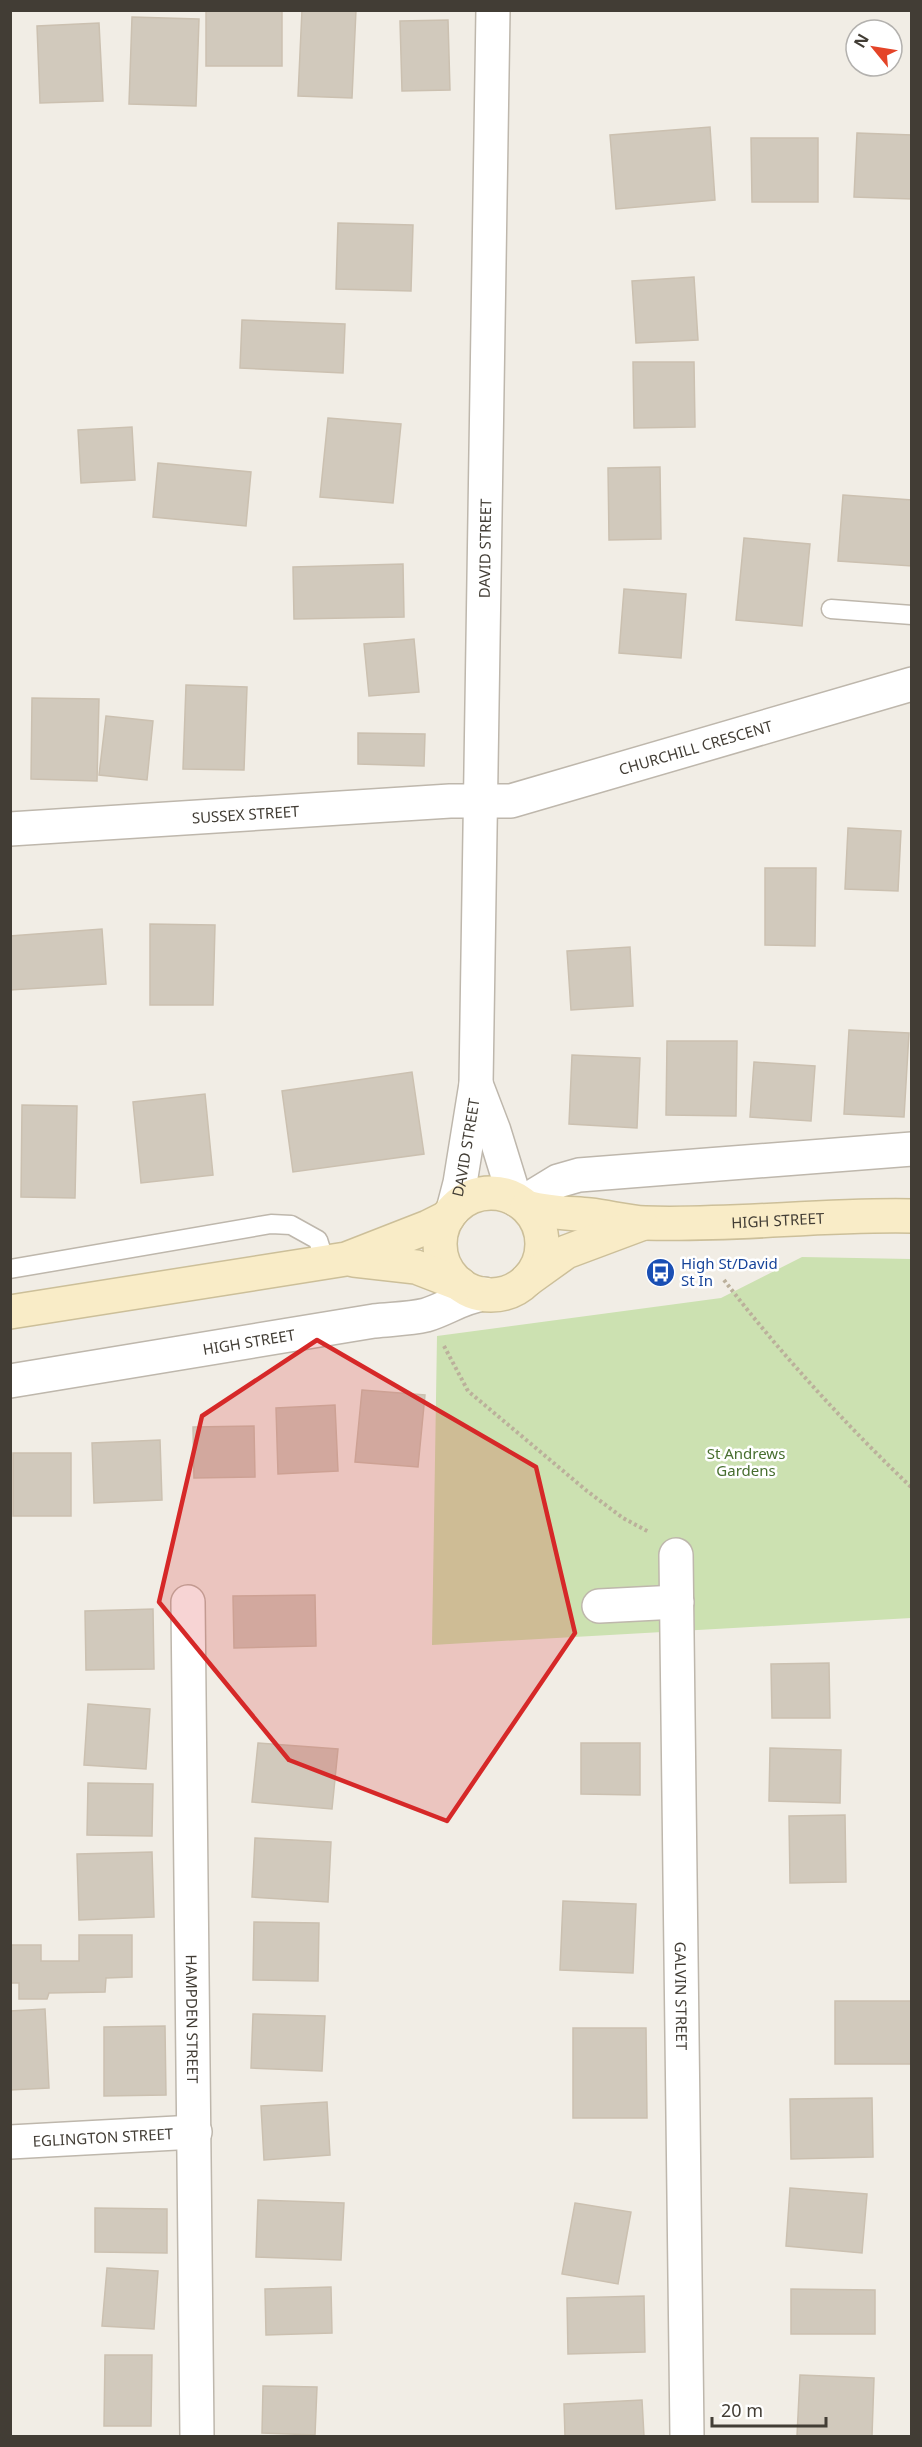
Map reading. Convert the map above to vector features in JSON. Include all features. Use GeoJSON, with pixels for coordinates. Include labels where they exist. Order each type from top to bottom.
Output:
{"type":"FeatureCollection","features":[{"type":"Feature","properties":{"kind":"main road"},"geometry":{"type":"LineString","coordinates":[[10,1312],[336,1260],[428,1227],[465,1200],[486,1193],[502,1194],[521,1203],[536,1221],[542,1244],[539,1260],[526,1280],[502,1294],[472,1289],[416,1267],[336,1260]]}},
{"type":"Feature","properties":{"kind":"main road","name":"HIGH STREET"},"geometry":{"type":"LineString","coordinates":[[521,1203],[551,1214],[590,1215],[643,1223],[724,1222],[855,1215],[912,1216]]}},
{"type":"Feature","properties":{"kind":"main road"},"geometry":{"type":"LineString","coordinates":[[450,1213],[441,1232],[441,1257],[448,1272],[472,1289]]}},
{"type":"Feature","properties":{"kind":"main road","name":"HIGH STREET"},"geometry":{"type":"LineString","coordinates":[[526,1280],[566,1252],[643,1223]]}},
{"type":"Feature","properties":{"kind":"street","name":"DAVID STREET"},"geometry":{"type":"LineString","coordinates":[[450,1213],[460,1183],[476,1084],[493,10]]}},
{"type":"Feature","properties":{"kind":"street","name":"CHURCHILL CRESCENT"},"geometry":{"type":"LineString","coordinates":[[479,801],[511,801],[912,684]]}},
{"type":"Feature","properties":{"kind":"street","name":"SUSSEX STREET"},"geometry":{"type":"LineString","coordinates":[[10,830],[479,801]]}},
{"type":"Feature","properties":{"kind":"street","name":"DAVID STREET"},"geometry":{"type":"LineString","coordinates":[[476,1084],[521,1203]]}},
{"type":"Feature","properties":{"kind":"street"},"geometry":{"type":"LineString","coordinates":[[521,1203],[558,1180],[579,1175],[912,1149]]}},
{"type":"Feature","properties":{"kind":"street","name":"HIGH STREET"},"geometry":{"type":"LineString","coordinates":[[10,1381],[374,1321],[415,1317],[435,1312],[462,1299],[472,1289]]}},
{"type":"Feature","properties":{"kind":"street","name":"GALVIN STREET"},"geometry":{"type":"LineString","coordinates":[[665,1544],[677,1602],[687,2436]]}},
{"type":"Feature","properties":{"kind":"street","name":"HAMPDEN STREET"},"geometry":{"type":"LineString","coordinates":[[188,1602],[197,2436]]}},
{"type":"Feature","properties":{"kind":"street"},"geometry":{"type":"LineString","coordinates":[[599,1606],[677,1602]]}},
{"type":"Feature","properties":{"kind":"street","name":"EGLINGTON STREET"},"geometry":{"type":"LineString","coordinates":[[10,2142],[195,2132]]}},
{"type":"Feature","properties":{"kind":"lane"},"geometry":{"type":"LineString","coordinates":[[831,609],[912,615]]}},
{"type":"Feature","properties":{"kind":"lane"},"geometry":{"type":"LineString","coordinates":[[10,1269],[271,1224],[291,1225],[318,1240],[336,1260]]}},
{"type":"Feature","properties":{"kind":"path"},"geometry":{"type":"LineString","coordinates":[[724,1280],[761,1327],[837,1411],[912,1488]]}},
{"type":"Feature","properties":{"kind":"path"},"geometry":{"type":"LineString","coordinates":[[442,1342],[468,1390],[587,1491],[623,1518],[665,1544]]}},
{"type":"Feature","properties":{"kind":"highlighted area"},"geometry":{"type":"Polygon","coordinates":[[[317,1340],[536,1467],[575,1633],[447,1821],[289,1760],[159,1602],[202,1416],[317,1340]]]}},
{"type":"Feature","properties":{"kind":"green space","name":"St Andrews Gardens"},"geometry":{"type":"Polygon","coordinates":[[[802,1257],[911,1259],[911,1618],[432,1645],[437,1336],[721,1298],[802,1257]]]}},
{"type":"Feature","properties":{"kind":"building"},"geometry":{"type":"Polygon","coordinates":[[[206,10],[282,10],[282,66],[206,66],[206,10]]]}},
{"type":"Feature","properties":{"kind":"building"},"geometry":{"type":"Polygon","coordinates":[[[302,10],[356,10],[352,98],[298,96],[302,10]]]}},
{"type":"Feature","properties":{"kind":"building"},"geometry":{"type":"Polygon","coordinates":[[[132,17],[199,19],[196,106],[129,104],[132,17]]]}},
{"type":"Feature","properties":{"kind":"building"},"geometry":{"type":"Polygon","coordinates":[[[448,20],[450,90],[402,91],[400,21],[448,20]]]}},
{"type":"Feature","properties":{"kind":"building"},"geometry":{"type":"Polygon","coordinates":[[[99,23],[103,101],[40,103],[37,26],[99,23]]]}},
{"type":"Feature","properties":{"kind":"building"},"geometry":{"type":"Polygon","coordinates":[[[710,127],[715,200],[616,209],[610,135],[710,127]]]}},
{"type":"Feature","properties":{"kind":"building"},"geometry":{"type":"Polygon","coordinates":[[[857,133],[912,135],[912,199],[854,197],[857,133]]]}},
{"type":"Feature","properties":{"kind":"building"},"geometry":{"type":"Polygon","coordinates":[[[751,138],[818,138],[818,202],[752,202],[751,138]]]}},
{"type":"Feature","properties":{"kind":"building"},"geometry":{"type":"Polygon","coordinates":[[[338,223],[413,225],[411,291],[336,289],[338,223]]]}},
{"type":"Feature","properties":{"kind":"building"},"geometry":{"type":"Polygon","coordinates":[[[694,277],[698,340],[636,343],[632,281],[694,277]]]}},
{"type":"Feature","properties":{"kind":"building"},"geometry":{"type":"Polygon","coordinates":[[[242,320],[345,324],[343,373],[240,368],[242,320]]]}},
{"type":"Feature","properties":{"kind":"building"},"geometry":{"type":"Polygon","coordinates":[[[633,362],[694,362],[695,427],[634,428],[633,362]]]}},
{"type":"Feature","properties":{"kind":"building"},"geometry":{"type":"Polygon","coordinates":[[[328,418],[401,424],[393,503],[320,497],[328,418]]]}},
{"type":"Feature","properties":{"kind":"building"},"geometry":{"type":"Polygon","coordinates":[[[132,427],[135,480],[81,483],[78,430],[132,427]]]}},
{"type":"Feature","properties":{"kind":"building"},"geometry":{"type":"Polygon","coordinates":[[[158,463],[251,472],[246,526],[153,517],[158,463]]]}},
{"type":"Feature","properties":{"kind":"building"},"geometry":{"type":"Polygon","coordinates":[[[660,467],[661,539],[609,540],[608,468],[660,467]]]}},
{"type":"Feature","properties":{"kind":"building"},"geometry":{"type":"Polygon","coordinates":[[[843,495],[912,500],[912,566],[838,561],[843,495]]]}},
{"type":"Feature","properties":{"kind":"building"},"geometry":{"type":"Polygon","coordinates":[[[744,538],[810,544],[802,626],[736,620],[744,538]]]}},
{"type":"Feature","properties":{"kind":"building"},"geometry":{"type":"Polygon","coordinates":[[[403,564],[404,617],[294,619],[293,567],[403,564]]]}},
{"type":"Feature","properties":{"kind":"building"},"geometry":{"type":"Polygon","coordinates":[[[624,589],[686,594],[681,658],[619,653],[624,589]]]}},
{"type":"Feature","properties":{"kind":"building"},"geometry":{"type":"Polygon","coordinates":[[[414,639],[419,692],[369,696],[364,644],[414,639]]]}},
{"type":"Feature","properties":{"kind":"building"},"geometry":{"type":"Polygon","coordinates":[[[186,685],[247,687],[244,770],[183,769],[186,685]]]}},
{"type":"Feature","properties":{"kind":"building"},"geometry":{"type":"Polygon","coordinates":[[[32,698],[99,699],[97,781],[31,779],[32,698]]]}},
{"type":"Feature","properties":{"kind":"building"},"geometry":{"type":"Polygon","coordinates":[[[106,716],[153,721],[147,780],[99,775],[106,716]]]}},
{"type":"Feature","properties":{"kind":"building"},"geometry":{"type":"Polygon","coordinates":[[[358,733],[425,734],[424,766],[358,764],[358,733]]]}},
{"type":"Feature","properties":{"kind":"building"},"geometry":{"type":"Polygon","coordinates":[[[848,828],[901,831],[898,891],[845,889],[848,828]]]}},
{"type":"Feature","properties":{"kind":"building"},"geometry":{"type":"Polygon","coordinates":[[[765,868],[816,868],[815,946],[765,945],[765,868]]]}},
{"type":"Feature","properties":{"kind":"building"},"geometry":{"type":"Polygon","coordinates":[[[150,924],[215,925],[213,1005],[150,1005],[150,924]]]}},
{"type":"Feature","properties":{"kind":"building"},"geometry":{"type":"Polygon","coordinates":[[[102,929],[106,984],[10,990],[10,936],[102,929]]]}},
{"type":"Feature","properties":{"kind":"building"},"geometry":{"type":"Polygon","coordinates":[[[630,947],[633,1006],[571,1010],[567,951],[630,947]]]}},
{"type":"Feature","properties":{"kind":"building"},"geometry":{"type":"Polygon","coordinates":[[[849,1030],[909,1033],[904,1117],[844,1114],[849,1030]]]}},
{"type":"Feature","properties":{"kind":"building"},"geometry":{"type":"Polygon","coordinates":[[[667,1041],[737,1041],[736,1116],[666,1115],[667,1041]]]}},
{"type":"Feature","properties":{"kind":"building"},"geometry":{"type":"Polygon","coordinates":[[[572,1055],[640,1058],[637,1128],[569,1124],[572,1055]]]}},
{"type":"Feature","properties":{"kind":"building"},"geometry":{"type":"Polygon","coordinates":[[[754,1062],[815,1066],[811,1121],[750,1117],[754,1062]]]}},
{"type":"Feature","properties":{"kind":"building"},"geometry":{"type":"Polygon","coordinates":[[[412,1072],[424,1154],[293,1172],[282,1091],[412,1072]]]}},
{"type":"Feature","properties":{"kind":"building"},"geometry":{"type":"Polygon","coordinates":[[[205,1094],[213,1175],[141,1183],[133,1102],[205,1094]]]}},
{"type":"Feature","properties":{"kind":"building"},"geometry":{"type":"Polygon","coordinates":[[[22,1105],[77,1106],[75,1198],[21,1197],[22,1105]]]}},
{"type":"Feature","properties":{"kind":"building"},"geometry":{"type":"Polygon","coordinates":[[[362,1390],[425,1395],[418,1467],[355,1462],[362,1390]]]}},
{"type":"Feature","properties":{"kind":"building"},"geometry":{"type":"Polygon","coordinates":[[[335,1405],[338,1471],[278,1474],[276,1408],[335,1405]]]}},
{"type":"Feature","properties":{"kind":"building"},"geometry":{"type":"Polygon","coordinates":[[[254,1426],[255,1477],[194,1478],[193,1427],[254,1426]]]}},
{"type":"Feature","properties":{"kind":"building"},"geometry":{"type":"Polygon","coordinates":[[[160,1440],[162,1500],[94,1503],[92,1443],[160,1440]]]}},
{"type":"Feature","properties":{"kind":"building"},"geometry":{"type":"Polygon","coordinates":[[[13,1453],[71,1453],[71,1516],[13,1516],[13,1453]]]}},
{"type":"Feature","properties":{"kind":"building"},"geometry":{"type":"Polygon","coordinates":[[[315,1595],[316,1646],[234,1648],[233,1596],[315,1595]]]}},
{"type":"Feature","properties":{"kind":"building"},"geometry":{"type":"Polygon","coordinates":[[[153,1609],[154,1669],[86,1670],[85,1611],[153,1609]]]}},
{"type":"Feature","properties":{"kind":"building"},"geometry":{"type":"Polygon","coordinates":[[[829,1663],[830,1718],[772,1718],[771,1664],[829,1663]]]}},
{"type":"Feature","properties":{"kind":"building"},"geometry":{"type":"Polygon","coordinates":[[[88,1704],[150,1709],[146,1769],[84,1765],[88,1704]]]}},
{"type":"Feature","properties":{"kind":"building"},"geometry":{"type":"Polygon","coordinates":[[[258,1743],[338,1749],[332,1809],[252,1802],[258,1743]]]}},
{"type":"Feature","properties":{"kind":"building"},"geometry":{"type":"Polygon","coordinates":[[[581,1743],[640,1743],[640,1795],[581,1794],[581,1743]]]}},
{"type":"Feature","properties":{"kind":"building"},"geometry":{"type":"Polygon","coordinates":[[[770,1748],[841,1750],[840,1803],[769,1801],[770,1748]]]}},
{"type":"Feature","properties":{"kind":"building"},"geometry":{"type":"Polygon","coordinates":[[[88,1783],[153,1784],[152,1836],[87,1835],[88,1783]]]}},
{"type":"Feature","properties":{"kind":"building"},"geometry":{"type":"Polygon","coordinates":[[[845,1815],[846,1882],[790,1883],[789,1816],[845,1815]]]}},
{"type":"Feature","properties":{"kind":"building"},"geometry":{"type":"Polygon","coordinates":[[[255,1838],[331,1842],[328,1902],[252,1897],[255,1838]]]}},
{"type":"Feature","properties":{"kind":"building"},"geometry":{"type":"Polygon","coordinates":[[[152,1852],[154,1917],[79,1920],[77,1854],[152,1852]]]}},
{"type":"Feature","properties":{"kind":"building"},"geometry":{"type":"Polygon","coordinates":[[[563,1901],[636,1904],[633,1973],[560,1970],[563,1901]]]}},
{"type":"Feature","properties":{"kind":"building"},"geometry":{"type":"Polygon","coordinates":[[[254,1922],[319,1923],[318,1981],[253,1980],[254,1922]]]}},
{"type":"Feature","properties":{"kind":"building"},"geometry":{"type":"Polygon","coordinates":[[[79,1935],[132,1935],[132,1977],[106,1978],[105,1992],[49,1993],[47,1999],[19,1999],[19,1983],[10,1983],[10,1945],[41,1945],[41,1961],[79,1961],[79,1935]]]}},
{"type":"Feature","properties":{"kind":"building"},"geometry":{"type":"Polygon","coordinates":[[[835,2001],[912,2001],[912,2064],[835,2064],[835,2001]]]}},
{"type":"Feature","properties":{"kind":"building"},"geometry":{"type":"Polygon","coordinates":[[[45,2009],[49,2088],[10,2090],[10,2011],[45,2009]]]}},
{"type":"Feature","properties":{"kind":"building"},"geometry":{"type":"Polygon","coordinates":[[[253,2014],[325,2016],[322,2071],[251,2068],[253,2014]]]}},
{"type":"Feature","properties":{"kind":"building"},"geometry":{"type":"Polygon","coordinates":[[[165,2026],[166,2095],[104,2096],[104,2027],[165,2026]]]}},
{"type":"Feature","properties":{"kind":"building"},"geometry":{"type":"Polygon","coordinates":[[[573,2028],[646,2028],[647,2118],[573,2118],[573,2028]]]}},
{"type":"Feature","properties":{"kind":"building"},"geometry":{"type":"Polygon","coordinates":[[[872,2098],[873,2157],[791,2159],[790,2099],[872,2098]]]}},
{"type":"Feature","properties":{"kind":"building"},"geometry":{"type":"Polygon","coordinates":[[[327,2102],[330,2155],[264,2160],[261,2106],[327,2102]]]}},
{"type":"Feature","properties":{"kind":"building"},"geometry":{"type":"Polygon","coordinates":[[[790,2188],[867,2194],[862,2253],[786,2246],[790,2188]]]}},
{"type":"Feature","properties":{"kind":"building"},"geometry":{"type":"Polygon","coordinates":[[[258,2200],[344,2203],[341,2260],[256,2257],[258,2200]]]}},
{"type":"Feature","properties":{"kind":"building"},"geometry":{"type":"Polygon","coordinates":[[[575,2203],[631,2212],[618,2284],[562,2274],[575,2203]]]}},
{"type":"Feature","properties":{"kind":"building"},"geometry":{"type":"Polygon","coordinates":[[[95,2208],[167,2209],[167,2253],[95,2252],[95,2208]]]}},
{"type":"Feature","properties":{"kind":"building"},"geometry":{"type":"Polygon","coordinates":[[[107,2268],[158,2271],[154,2329],[102,2326],[107,2268]]]}},
{"type":"Feature","properties":{"kind":"building"},"geometry":{"type":"Polygon","coordinates":[[[331,2287],[332,2333],[266,2335],[265,2289],[331,2287]]]}},
{"type":"Feature","properties":{"kind":"building"},"geometry":{"type":"Polygon","coordinates":[[[791,2289],[875,2290],[875,2334],[791,2334],[791,2289]]]}},
{"type":"Feature","properties":{"kind":"building"},"geometry":{"type":"Polygon","coordinates":[[[644,2296],[645,2352],[568,2354],[567,2298],[644,2296]]]}},
{"type":"Feature","properties":{"kind":"building"},"geometry":{"type":"Polygon","coordinates":[[[105,2355],[152,2355],[151,2426],[104,2426],[105,2355]]]}},
{"type":"Feature","properties":{"kind":"building"},"geometry":{"type":"Polygon","coordinates":[[[800,2375],[874,2378],[872,2436],[797,2436],[800,2375]]]}},
{"type":"Feature","properties":{"kind":"building"},"geometry":{"type":"Polygon","coordinates":[[[263,2386],[317,2387],[315,2435],[262,2433],[263,2386]]]}},
{"type":"Feature","properties":{"kind":"building"},"geometry":{"type":"Polygon","coordinates":[[[642,2400],[644,2436],[565,2436],[564,2404],[642,2400]]]}},
{"type":"Feature","properties":{"kind":"place","name":"High St/David St In"},"geometry":{"type":"Point","coordinates":[660,1272]}}]}
